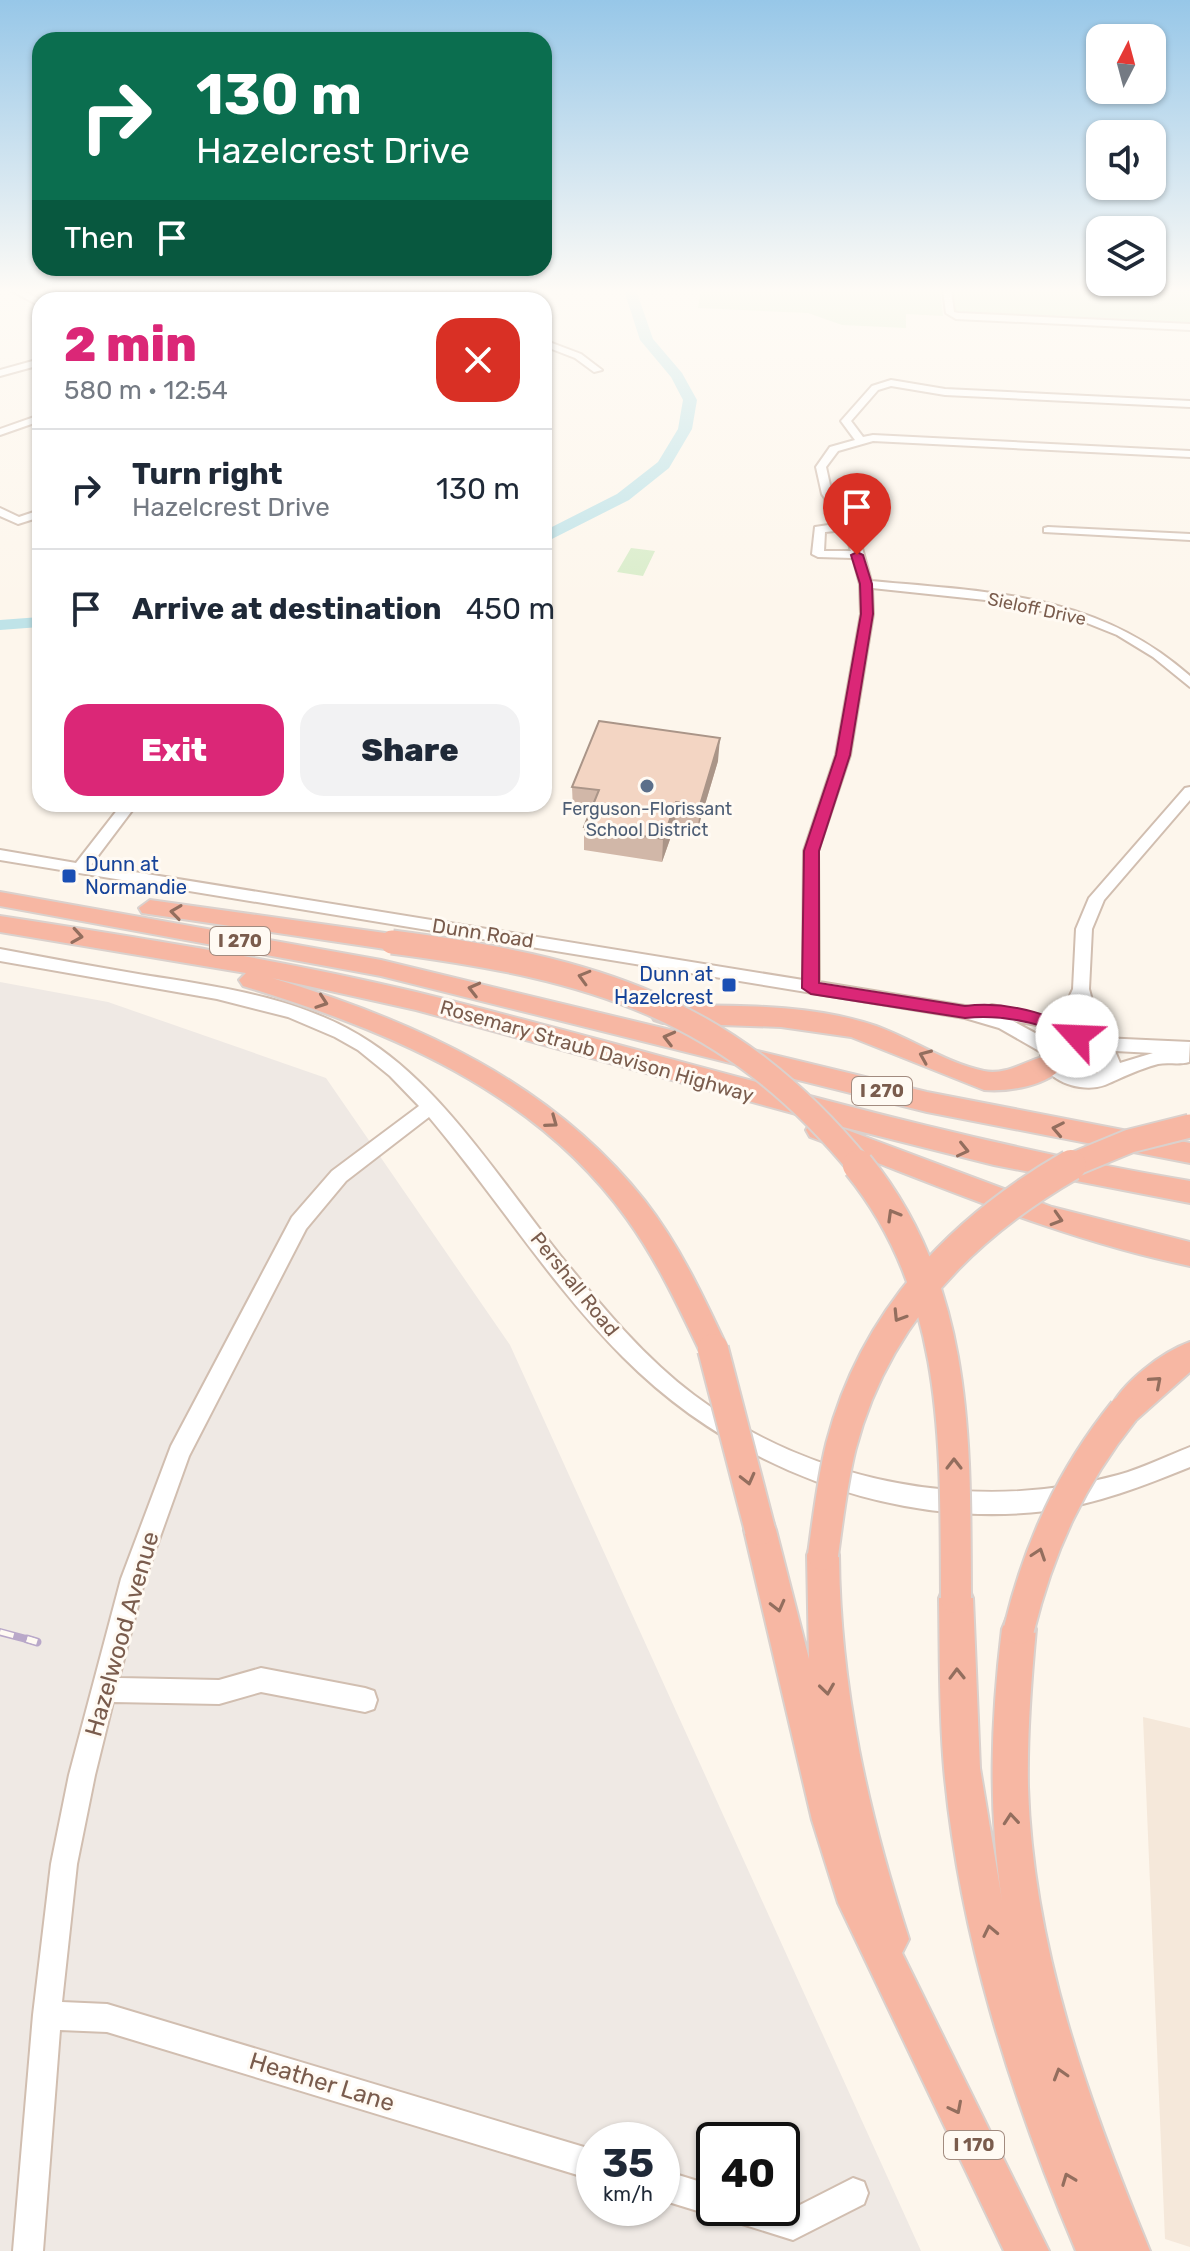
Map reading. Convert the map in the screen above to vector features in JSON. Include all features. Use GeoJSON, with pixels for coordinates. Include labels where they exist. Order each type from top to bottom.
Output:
{"type":"FeatureCollection","features":[{"type":"Feature","properties":{"kind":"highway","name":"Rosemary Straub Davison Highway"},"geometry":{"type":"LineString","coordinates":[[0,899],[367,965],[966,1111],[1190,1153]]}},
{"type":"Feature","properties":{"kind":"highway"},"geometry":{"type":"LineString","coordinates":[[98,917],[136,906],[392,942],[532,964],[637,995],[680,1014],[754,1059],[816,1112],[843,1142],[890,1210],[911,1248],[938,1325],[946,1359],[954,1436],[962,1767],[973,1850],[1017,2036],[1046,2121],[1098,2251]]}},
{"type":"Feature","properties":{"kind":"highway","name":"Rosemary Straub Davison Highway"},"geometry":{"type":"LineString","coordinates":[[0,924],[198,955],[419,1002],[955,1148],[1086,1176],[1190,1192]]}},
{"type":"Feature","properties":{"kind":"highway"},"geometry":{"type":"LineString","coordinates":[[198,955],[228,974],[341,1008],[414,1039],[488,1078],[562,1129],[627,1195],[654,1232],[694,1301],[713,1349],[810,1738],[848,1875],[857,1903],[921,2038]]}},
{"type":"Feature","properties":{"kind":"highway"},"geometry":{"type":"LineString","coordinates":[[577,1015],[599,1007],[832,1024],[874,1035],[966,1073],[999,1082],[1030,1074],[1071,1043]]}},
{"type":"Feature","properties":{"kind":"highway"},"geometry":{"type":"LineString","coordinates":[[725,1086],[780,1116],[1027,1210],[1145,1245],[1190,1254]]}},
{"type":"Feature","properties":{"kind":"highway"},"geometry":{"type":"LineString","coordinates":[[921,2038],[858,1840],[838,1758],[826,1682],[823,1555],[846,1430],[864,1379],[887,1334],[928,1275],[977,1225],[1052,1174],[1137,1139],[1190,1126]]}},
{"type":"Feature","properties":{"kind":"highway"},"geometry":{"type":"LineString","coordinates":[[1128,2251],[1072,2113],[1048,2035],[1026,1939],[1007,1772],[1009,1692],[1029,1582],[1049,1526],[1075,1477],[1124,1411],[1159,1377],[1190,1355]]}},
{"type":"Feature","properties":{"kind":"highway","name":"I 170"},"geometry":{"type":"LineString","coordinates":[[921,2038],[1027,2251]]}},
{"type":"Feature","properties":{"kind":"street"},"geometry":{"type":"LineString","coordinates":[[856,441],[846,421],[869,395]]}},
{"type":"Feature","properties":{"kind":"street"},"geometry":{"type":"LineString","coordinates":[[1007,395],[1190,404]]}},
{"type":"Feature","properties":{"kind":"street"},"geometry":{"type":"LineString","coordinates":[[0,432],[32,421]]}},
{"type":"Feature","properties":{"kind":"street"},"geometry":{"type":"LineString","coordinates":[[811,988],[811,851],[850,725],[867,614],[866,584],[850,526],[827,494],[821,467],[834,449],[856,441],[1190,454]]}},
{"type":"Feature","properties":{"kind":"street"},"geometry":{"type":"LineString","coordinates":[[0,511],[18,521],[32,516]]}},
{"type":"Feature","properties":{"kind":"street"},"geometry":{"type":"LineString","coordinates":[[850,526],[819,529],[818,554],[857,555]]}},
{"type":"Feature","properties":{"kind":"street"},"geometry":{"type":"LineString","coordinates":[[1048,530],[1190,537]]}},
{"type":"Feature","properties":{"kind":"street","name":"Sieloff Drive"},"geometry":{"type":"LineString","coordinates":[[866,584],[1011,600],[1062,611],[1107,626],[1143,643],[1190,683]]}},
{"type":"Feature","properties":{"kind":"street"},"geometry":{"type":"LineString","coordinates":[[1190,791],[1097,898],[1084,929],[1081,989],[1065,1076],[1084,1082],[1160,1057],[1190,1058]]}},
{"type":"Feature","properties":{"kind":"street"},"geometry":{"type":"LineString","coordinates":[[81,867],[124,812]]}},
{"type":"Feature","properties":{"kind":"street","name":"Dunn Road"},"geometry":{"type":"LineString","coordinates":[[0,855],[965,1012],[1071,1043],[1190,1048]]}},
{"type":"Feature","properties":{"kind":"street","name":"Pershall Road"},"geometry":{"type":"LineString","coordinates":[[0,955],[248,999],[289,1010],[363,1045],[431,1106],[605,1322],[645,1366],[722,1426],[788,1460],[881,1491],[938,1500],[1001,1504],[1039,1502],[1106,1490],[1153,1476],[1190,1457]]}},
{"type":"Feature","properties":{"kind":"street"},"geometry":{"type":"LineString","coordinates":[[1071,1043],[1081,989]]}},
{"type":"Feature","properties":{"kind":"street","name":"Dunn Road"},"geometry":{"type":"LineString","coordinates":[[965,1012],[986,1010],[1047,1021],[1071,1043]]}},
{"type":"Feature","properties":{"kind":"street"},"geometry":{"type":"LineString","coordinates":[[1071,1043],[1112,1061],[1108,1074]]}},
{"type":"Feature","properties":{"kind":"street","name":"Hazelwood Avenue"},"geometry":{"type":"LineString","coordinates":[[28,2251],[47,2015],[64,1864],[133,1579],[179,1453],[299,1223],[339,1176],[431,1106]]}},
{"type":"Feature","properties":{"kind":"street"},"geometry":{"type":"LineString","coordinates":[[104,1690],[219,1692],[261,1680],[365,1700]]}},
{"type":"Feature","properties":{"kind":"street","name":"Heather Lane"},"geometry":{"type":"LineString","coordinates":[[47,2015],[107,2018],[576,2160]]}},
{"type":"Feature","properties":{"kind":"street"},"geometry":{"type":"LineString","coordinates":[[800,2221],[853,2193]]}},
{"type":"Feature","properties":{"kind":"shaded area"},"geometry":{"type":"Polygon","coordinates":[[[0,982],[108,1002],[326,1078],[510,1345],[921,2251],[0,2251],[0,982]]]}},
{"type":"Feature","properties":{"kind":"shaded area"},"geometry":{"type":"Polygon","coordinates":[[[1143,1717],[1190,1728],[1190,2247],[1165,2239],[1143,1717]]]}},
{"type":"Feature","properties":{"kind":"green space"},"geometry":{"type":"Polygon","coordinates":[[[631,548],[655,551],[643,576],[617,572],[631,548]]]}},
{"type":"Feature","properties":{"kind":"building","name":"Ferguson-Florissant School District"},"geometry":{"type":"Polygon","coordinates":[[[599,721],[720,738],[700,805],[676,802],[663,839],[584,827],[599,790],[572,787],[599,721]]]}},
{"type":"Feature","properties":{"kind":"waterway"},"geometry":{"type":"LineString","coordinates":[[552,534],[623,497],[664,465],[685,429],[690,400],[687,395]]}},
{"type":"Feature","properties":{"kind":"waterway"},"geometry":{"type":"LineString","coordinates":[[0,625],[32,623]]}},
{"type":"Feature","properties":{"kind":"railway"},"geometry":{"type":"LineString","coordinates":[[0,1632],[31,1640]]}},
{"type":"Feature","properties":{"kind":"railway"},"geometry":{"type":"LineString","coordinates":[[27,1639],[31,1640]]}},
{"type":"Feature","properties":{"kind":"railway"},"geometry":{"type":"LineString","coordinates":[[31,1640],[37,1642]]}},
{"type":"Feature","properties":{"kind":"place","name":"Ferguson-Florissant School District"},"geometry":{"type":"Point","coordinates":[647,786]}},
{"type":"Feature","properties":{"kind":"place","name":"Dunn at Normandie"},"geometry":{"type":"Point","coordinates":[69,876]}},
{"type":"Feature","properties":{"kind":"place","name":"Dunn at Hazelcrest"},"geometry":{"type":"Point","coordinates":[729,985]}},
{"type":"Feature","properties":{"kind":"route"},"geometry":{"type":"LineString","coordinates":[[857,555],[866,584],[867,614],[843,755],[811,851],[811,988],[965,1012],[986,1010],[1047,1021],[1077,1036]]}}]}
